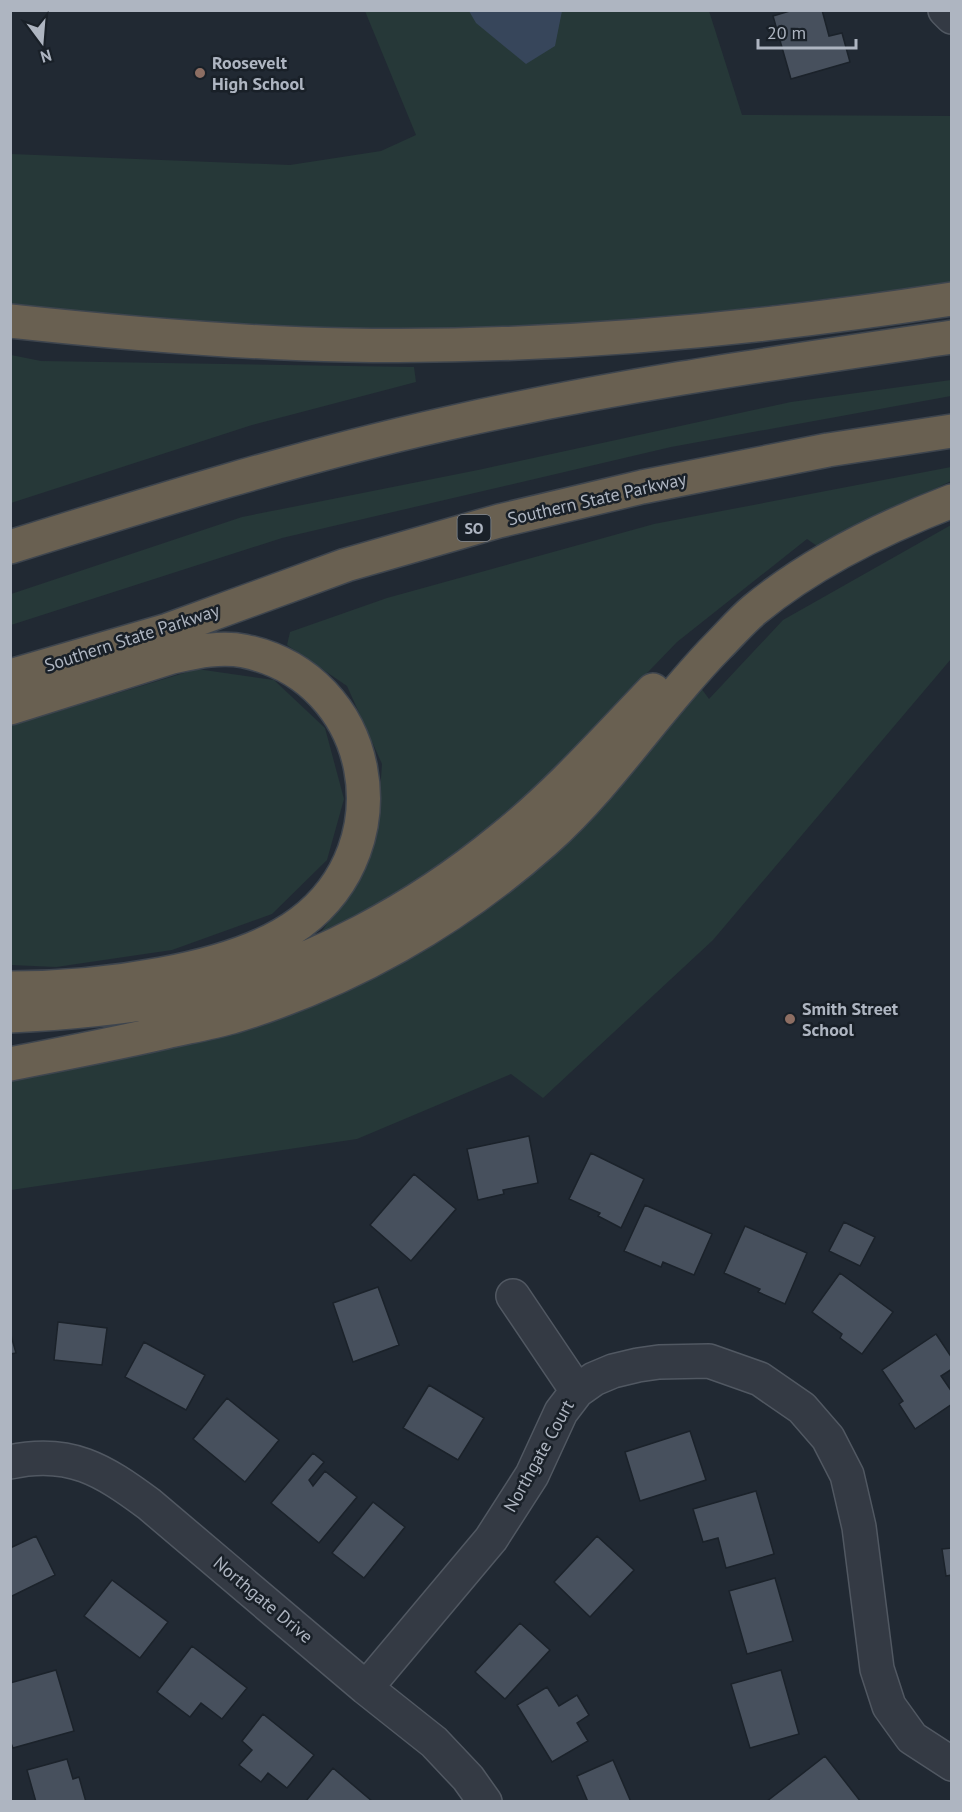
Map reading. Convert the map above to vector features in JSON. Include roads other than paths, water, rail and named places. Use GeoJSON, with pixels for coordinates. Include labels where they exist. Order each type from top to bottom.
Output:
{"type":"FeatureCollection","features":[{"type":"Feature","properties":{"kind":"highway"},"geometry":{"type":"LineString","coordinates":[[10,321],[212,339],[347,345],[443,344],[597,338],[695,331],[781,323],[951,299]]}},
{"type":"Feature","properties":{"kind":"highway"},"geometry":{"type":"LineString","coordinates":[[10,547],[252,473],[445,424],[678,378],[951,337]]}},
{"type":"Feature","properties":{"kind":"highway","name":"Southern State Parkway"},"geometry":{"type":"LineString","coordinates":[[10,676],[168,630],[346,565],[499,521],[666,482],[828,450],[951,430]]}},
{"type":"Feature","properties":{"kind":"highway"},"geometry":{"type":"LineString","coordinates":[[10,1016],[104,1010],[208,991],[298,961],[367,927],[427,893],[468,866],[502,838],[572,773],[683,659],[792,581],[861,542],[951,501]]}},
{"type":"Feature","properties":{"kind":"highway"},"geometry":{"type":"LineString","coordinates":[[10,1064],[231,1017],[310,989],[404,944],[443,920],[512,869],[579,809],[609,776],[666,702],[752,611]]}},
{"type":"Feature","properties":{"kind":"highway"},"geometry":{"type":"LineString","coordinates":[[10,708],[172,657],[197,651],[242,651],[265,657],[288,668],[308,681],[326,698],[339,715],[358,752],[364,793],[363,816],[358,841],[349,866],[320,906],[300,923],[278,937],[228,958],[146,976],[59,987],[10,988]]}},
{"type":"Feature","properties":{"kind":"street"},"geometry":{"type":"LineString","coordinates":[[945,10],[951,17]]}},
{"type":"Feature","properties":{"kind":"street"},"geometry":{"type":"LineString","coordinates":[[513,1296],[577,1391]]}},
{"type":"Feature","properties":{"kind":"street","name":"Northgate Court"},"geometry":{"type":"LineString","coordinates":[[366,1688],[491,1539],[532,1475],[561,1412],[577,1391],[594,1379],[638,1365],[659,1362],[709,1361],[760,1379],[802,1408],[828,1438],[847,1475],[859,1527],[877,1669],[889,1706],[912,1738],[951,1764]]}},
{"type":"Feature","properties":{"kind":"street","name":"Northgate Drive"},"geometry":{"type":"LineString","coordinates":[[10,1462],[33,1457],[79,1462],[112,1477],[149,1504],[366,1688],[434,1742],[468,1779],[485,1802]]}},
{"type":"Feature","properties":{"kind":"water"},"geometry":{"type":"Polygon","coordinates":[[[469,11],[562,11],[555,46],[526,64],[476,23],[469,11]]]}},
{"type":"Feature","properties":{"kind":"place","name":"Roosevelt High School"},"geometry":{"type":"Point","coordinates":[200,73]}},
{"type":"Feature","properties":{"kind":"place","name":"Smith Street School"},"geometry":{"type":"Point","coordinates":[790,1019]}}]}
